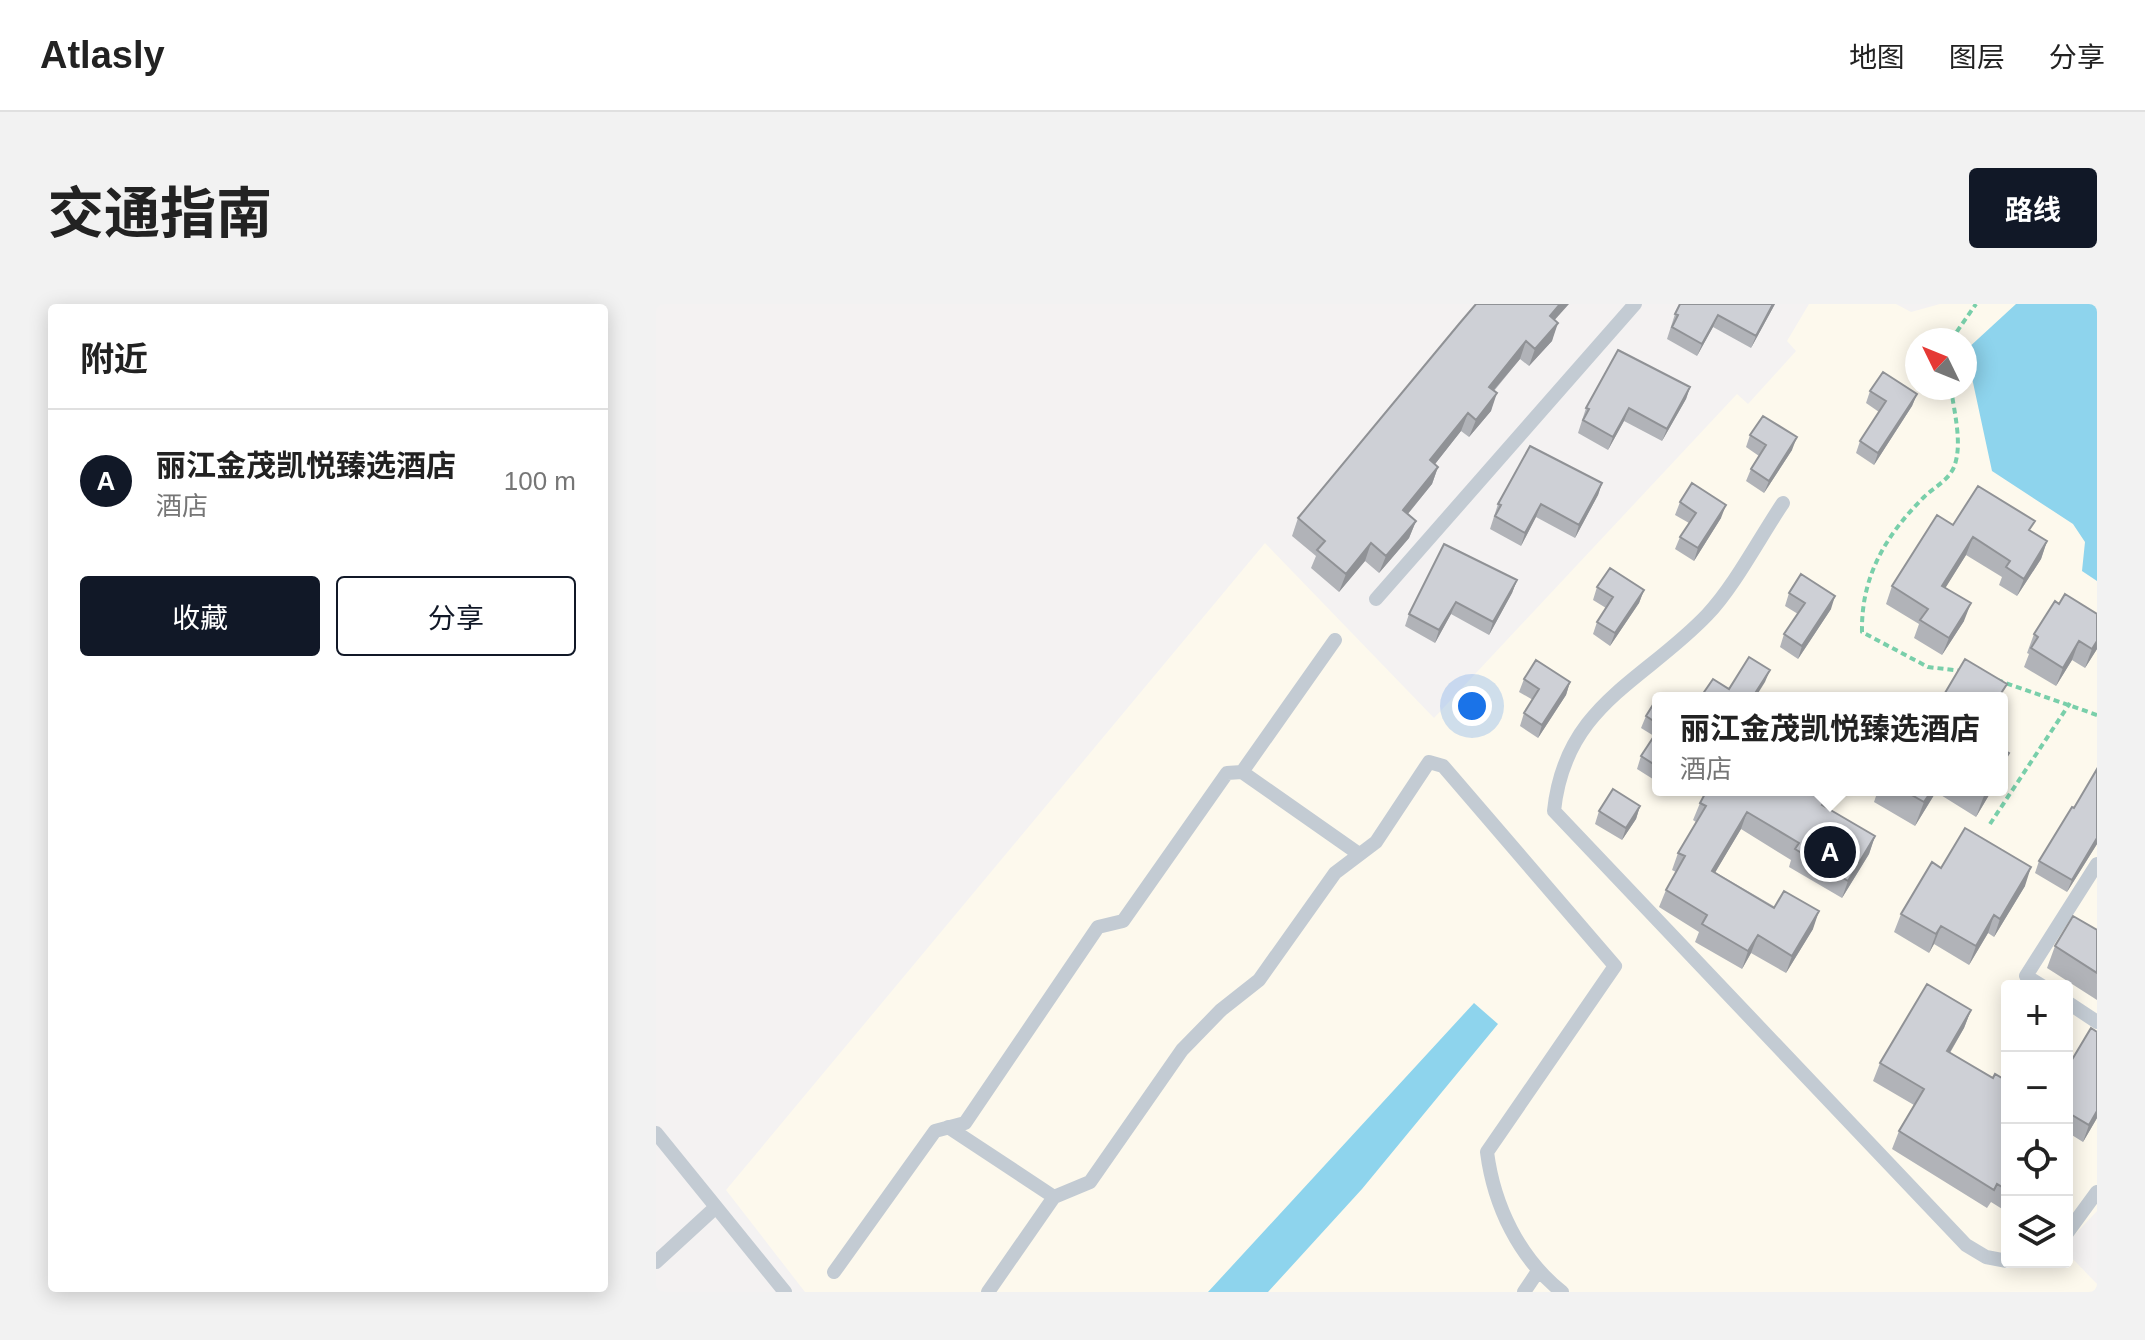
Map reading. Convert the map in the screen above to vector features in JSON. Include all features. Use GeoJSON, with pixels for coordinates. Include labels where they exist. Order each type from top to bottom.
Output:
{"type":"FeatureCollection","features":[{"type":"Feature","properties":{"kind":"lane"},"geometry":{"type":"LineString","coordinates":[[1376,599],[1635,304]]}},
{"type":"Feature","properties":{"kind":"lane"},"geometry":{"type":"LineString","coordinates":[[1783,503],[1708,614],[1615,692],[1587,722],[1567,757],[1554,811],[1966,1245],[1986,1257],[2001,1260]]}},
{"type":"Feature","properties":{"kind":"lane"},"geometry":{"type":"LineString","coordinates":[[1242,772],[1335,640]]}},
{"type":"Feature","properties":{"kind":"lane"},"geometry":{"type":"LineString","coordinates":[[988,1292],[1054,1197],[1090,1182],[1182,1050],[1221,1010],[1259,980],[1335,873],[1376,842],[1429,762],[1443,766],[1615,966],[1487,1152],[1496,1199],[1538,1271],[1562,1292]]}},
{"type":"Feature","properties":{"kind":"lane"},"geometry":{"type":"LineString","coordinates":[[834,1272],[935,1131],[965,1123],[1098,927],[1123,921],[1227,773],[1242,772],[1359,854]]}},
{"type":"Feature","properties":{"kind":"lane"},"geometry":{"type":"LineString","coordinates":[[2032,980],[2026,976],[2097,864]]}},
{"type":"Feature","properties":{"kind":"lane"},"geometry":{"type":"LineString","coordinates":[[2073,1006],[2097,1022]]}},
{"type":"Feature","properties":{"kind":"lane"},"geometry":{"type":"LineString","coordinates":[[948,1127],[1054,1197]]}},
{"type":"Feature","properties":{"kind":"lane"},"geometry":{"type":"LineString","coordinates":[[656,1133],[785,1292]]}},
{"type":"Feature","properties":{"kind":"lane"},"geometry":{"type":"LineString","coordinates":[[2073,1225],[2097,1192]]}},
{"type":"Feature","properties":{"kind":"lane"},"geometry":{"type":"LineString","coordinates":[[656,1262],[716,1207]]}},
{"type":"Feature","properties":{"kind":"lane"},"geometry":{"type":"LineString","coordinates":[[1524,1292],[1538,1271]]}},
{"type":"Feature","properties":{"kind":"path"},"geometry":{"type":"LineString","coordinates":[[1959,328],[1976,304]]}},
{"type":"Feature","properties":{"kind":"path"},"geometry":{"type":"LineString","coordinates":[[1952,400],[1957,441],[1953,469],[1915,508],[1876,558],[1864,594],[1862,632],[1928,667],[1975,672]]}},
{"type":"Feature","properties":{"kind":"path"},"geometry":{"type":"LineString","coordinates":[[1989,677],[2097,715]]}},
{"type":"Feature","properties":{"kind":"path"},"geometry":{"type":"LineString","coordinates":[[1990,824],[2070,703]]}},
{"type":"Feature","properties":{"kind":"shaded area"},"geometry":{"type":"Polygon","coordinates":[[[1809,304],[1896,304],[1911,312],[1940,304],[2097,304],[2097,1211],[2073,1237],[2073,980],[2001,980],[2001,1268],[2073,1268],[2073,1259],[2097,1284],[2097,1292],[805,1292],[726,1190],[1265,543],[1434,718],[1737,394],[1748,404],[1796,351],[1787,341],[1809,304]]]}},
{"type":"Feature","properties":{"kind":"water"},"geometry":{"type":"Polygon","coordinates":[[[2016,304],[2097,304],[2097,581],[2082,571],[2085,542],[2073,524],[1992,471],[1977,400],[1977,340],[2016,304]]]}},
{"type":"Feature","properties":{"kind":"water"},"geometry":{"type":"Polygon","coordinates":[[[1474,1003],[1498,1024],[1362,1189],[1268,1292],[1208,1292],[1474,1003]]]}},
{"type":"Feature","properties":{"kind":"building"},"geometry":{"type":"Polygon","coordinates":[[[1476,304],[1560,304],[1550,316],[1558,323],[1535,349],[1526,341],[1489,387],[1497,393],[1476,420],[1468,413],[1430,460],[1438,467],[1403,510],[1416,521],[1386,556],[1371,543],[1346,574],[1317,550],[1325,541],[1298,518],[1476,304]]]}},
{"type":"Feature","properties":{"kind":"building"},"geometry":{"type":"Polygon","coordinates":[[[1680,304],[1773,304],[1756,336],[1718,315],[1702,344],[1672,327],[1680,304]]]}},
{"type":"Feature","properties":{"kind":"building"},"geometry":{"type":"Polygon","coordinates":[[[1618,350],[1690,387],[1667,429],[1629,408],[1613,437],[1583,420],[1589,409],[1586,408],[1618,350]]]}},
{"type":"Feature","properties":{"kind":"building"},"geometry":{"type":"Polygon","coordinates":[[[1883,372],[1905,386],[1905,400],[1913,400],[1878,453],[1860,441],[1886,401],[1870,391],[1883,372]]]}},
{"type":"Feature","properties":{"kind":"building"},"geometry":{"type":"Polygon","coordinates":[[[1763,416],[1797,437],[1769,481],[1751,469],[1766,445],[1750,435],[1763,416]]]}},
{"type":"Feature","properties":{"kind":"building"},"geometry":{"type":"Polygon","coordinates":[[[1530,446],[1602,483],[1579,525],[1541,504],[1525,533],[1495,516],[1501,505],[1498,504],[1530,446]]]}},
{"type":"Feature","properties":{"kind":"building"},"geometry":{"type":"Polygon","coordinates":[[[1692,483],[1726,505],[1698,548],[1680,537],[1696,513],[1680,502],[1692,483]]]}},
{"type":"Feature","properties":{"kind":"building"},"geometry":{"type":"Polygon","coordinates":[[[1978,486],[2035,521],[2029,530],[2047,541],[2024,579],[2006,567],[2010,561],[1973,537],[1942,586],[1971,603],[1949,638],[1920,620],[1928,609],[1892,586],[1937,515],[1953,525],[1978,486]]]}},
{"type":"Feature","properties":{"kind":"building"},"geometry":{"type":"Polygon","coordinates":[[[1444,544],[1517,580],[1493,622],[1456,602],[1439,630],[1409,614],[1444,544]]]}},
{"type":"Feature","properties":{"kind":"building"},"geometry":{"type":"Polygon","coordinates":[[[1610,568],[1644,590],[1615,633],[1597,622],[1613,597],[1597,587],[1610,568]]]}},
{"type":"Feature","properties":{"kind":"building"},"geometry":{"type":"Polygon","coordinates":[[[1801,574],[1835,596],[1802,646],[1784,634],[1805,603],[1789,593],[1801,574]]]}},
{"type":"Feature","properties":{"kind":"building"},"geometry":{"type":"Polygon","coordinates":[[[2065,594],[2097,614],[2097,641],[2092,649],[2079,641],[2063,668],[2031,648],[2038,637],[2034,634],[2055,601],[2059,604],[2065,594]]]}},
{"type":"Feature","properties":{"kind":"building"},"geometry":{"type":"Polygon","coordinates":[[[1749,657],[1770,670],[1756,692],[1704,692],[1713,679],[1729,689],[1749,657]]]}},
{"type":"Feature","properties":{"kind":"building"},"geometry":{"type":"Polygon","coordinates":[[[1965,659],[2007,684],[2002,692],[1946,692],[1965,659]]]}},
{"type":"Feature","properties":{"kind":"building"},"geometry":{"type":"Polygon","coordinates":[[[1536,660],[1570,682],[1542,725],[1524,713],[1539,689],[1524,679],[1536,660]]]}},
{"type":"Feature","properties":{"kind":"building"},"geometry":{"type":"Polygon","coordinates":[[[1652,706],[1652,720],[1646,716],[1652,706]]]}},
{"type":"Feature","properties":{"kind":"building"},"geometry":{"type":"Polygon","coordinates":[[[1652,739],[1652,763],[1641,756],[1652,739]]]}},
{"type":"Feature","properties":{"kind":"building"},"geometry":{"type":"Polygon","coordinates":[[[2097,769],[2097,838],[2072,880],[2039,861],[2097,769]]]}},
{"type":"Feature","properties":{"kind":"building"},"geometry":{"type":"Polygon","coordinates":[[[1613,789],[1640,806],[1626,828],[1599,811],[1613,789]]]}},
{"type":"Feature","properties":{"kind":"building"},"geometry":{"type":"Polygon","coordinates":[[[1704,796],[1827,796],[1822,805],[1875,836],[1848,881],[1795,849],[1799,843],[1747,812],[1712,871],[1774,908],[1784,891],[1819,911],[1792,956],[1758,935],[1748,951],[1702,924],[1707,915],[1666,890],[1685,856],[1678,853],[1706,806],[1700,803],[1704,796]]]}},
{"type":"Feature","properties":{"kind":"building"},"geometry":{"type":"Polygon","coordinates":[[[1914,796],[1928,796],[1924,802],[1914,796]]]}},
{"type":"Feature","properties":{"kind":"building"},"geometry":{"type":"Polygon","coordinates":[[[1965,828],[2031,867],[2000,919],[1994,915],[1976,946],[1941,926],[1936,934],[1901,914],[1932,862],[1941,868],[1965,828]]]}},
{"type":"Feature","properties":{"kind":"building"},"geometry":{"type":"Polygon","coordinates":[[[2073,916],[2097,930],[2097,973],[2055,946],[2073,916]]]}},
{"type":"Feature","properties":{"kind":"building"},"geometry":{"type":"Polygon","coordinates":[[[1927,984],[1971,1010],[1947,1051],[1993,1078],[1995,1074],[2001,1078],[2001,1186],[1997,1184],[1994,1190],[1899,1131],[1924,1089],[1880,1063],[1927,984]]]}},
{"type":"Feature","properties":{"kind":"building"},"geometry":{"type":"Polygon","coordinates":[[[2091,1028],[2097,1032],[2097,1111],[2089,1125],[2073,1116],[2073,1058],[2091,1028]]]}},
{"type":"Feature","properties":{"kind":"place","name":"丽江金茂凯悦臻选酒店"},"geometry":{"type":"Point","coordinates":[1830,852]}}]}
